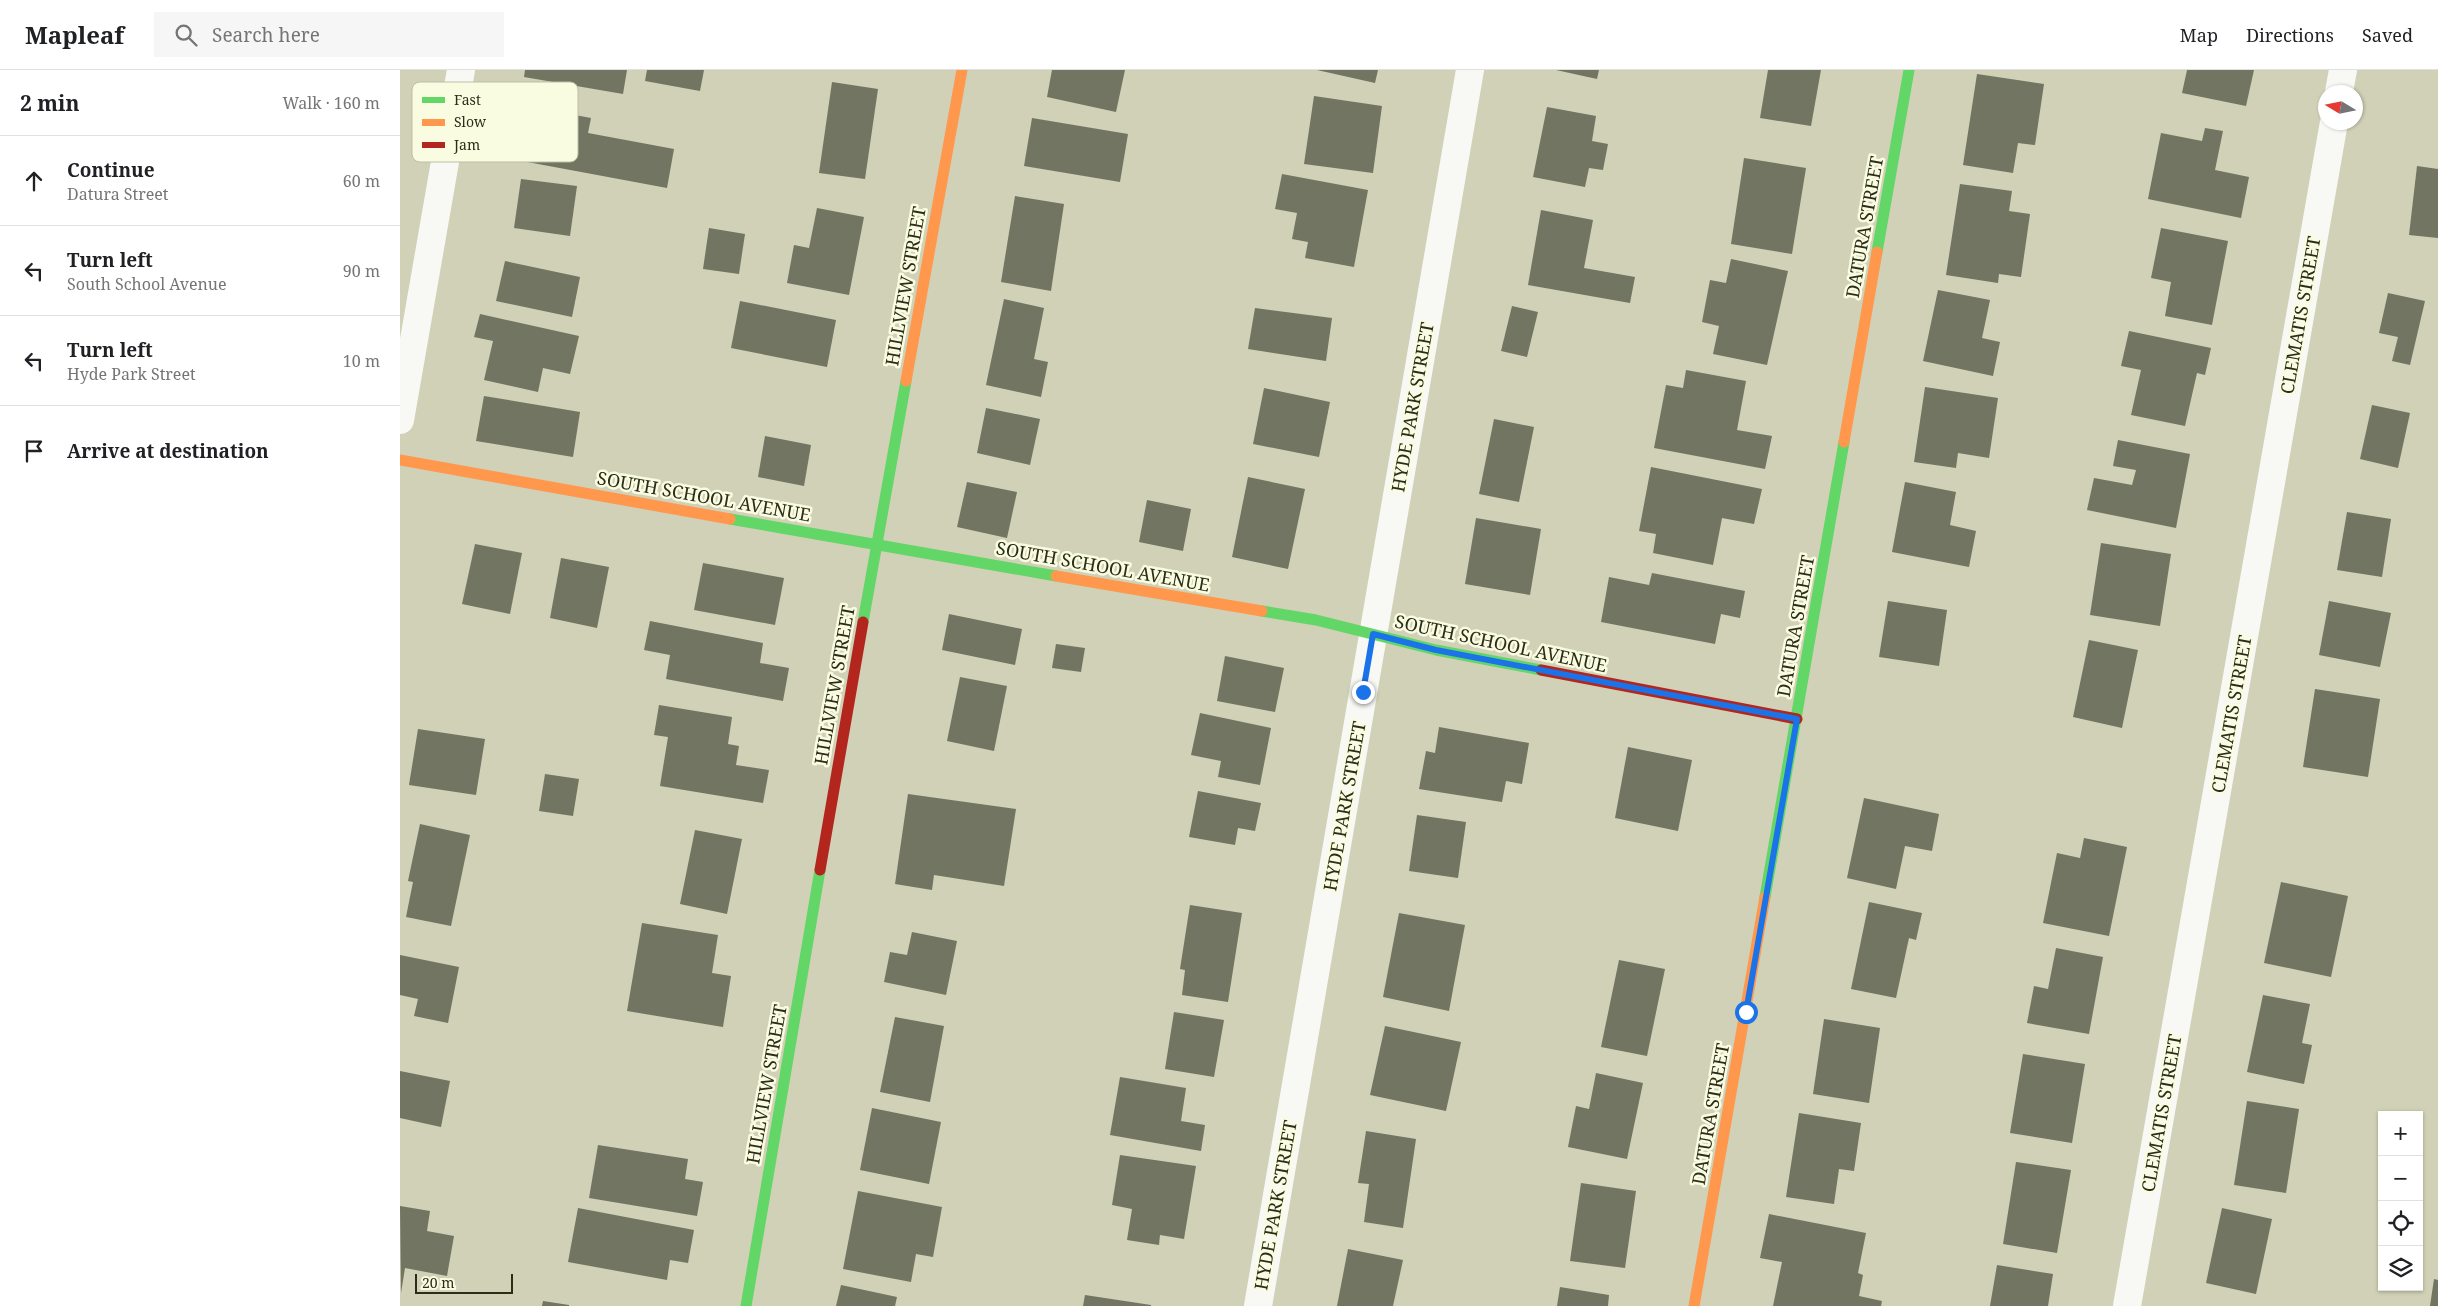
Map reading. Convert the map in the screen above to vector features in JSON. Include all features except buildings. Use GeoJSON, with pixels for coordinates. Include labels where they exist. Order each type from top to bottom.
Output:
{"type":"FeatureCollection","features":[{"type":"Feature","properties":{"kind":"street","name":"HILLVIEW STREET"},"geometry":{"type":"LineString","coordinates":[[746,1306],[876,545],[962,70]]}},
{"type":"Feature","properties":{"kind":"street","name":"HYDE PARK STREET"},"geometry":{"type":"LineString","coordinates":[[1258,1306],[1470,70]]}},
{"type":"Feature","properties":{"kind":"street","name":"DATURA STREET"},"geometry":{"type":"LineString","coordinates":[[1694,1306],[1909,70]]}},
{"type":"Feature","properties":{"kind":"street"},"geometry":{"type":"LineString","coordinates":[[2340,85],[2343,70]]}},
{"type":"Feature","properties":{"kind":"street","name":"CLEMATIS STREET"},"geometry":{"type":"LineString","coordinates":[[2127,1306],[2333,130]]}},
{"type":"Feature","properties":{"kind":"street"},"geometry":{"type":"LineString","coordinates":[[400,420],[445,162]]}},
{"type":"Feature","properties":{"kind":"street","name":"SOUTH SCHOOL AVENUE"},"geometry":{"type":"LineString","coordinates":[[400,460],[876,545],[1316,620],[1436,650],[1797,719]]}},
{"type":"Feature","properties":{"kind":"traffic: fast"},"geometry":{"type":"LineString","coordinates":[[1877,252],[1909,70]]}},
{"type":"Feature","properties":{"kind":"traffic: fast"},"geometry":{"type":"LineString","coordinates":[[863,622],[906,381]]}},
{"type":"Feature","properties":{"kind":"traffic: fast"},"geometry":{"type":"LineString","coordinates":[[1765,897],[1844,442]]}},
{"type":"Feature","properties":{"kind":"traffic: fast"},"geometry":{"type":"LineString","coordinates":[[730,519],[1056,576]]}},
{"type":"Feature","properties":{"kind":"traffic: fast"},"geometry":{"type":"LineString","coordinates":[[1262,611],[1316,620],[1436,650],[1541,670]]}},
{"type":"Feature","properties":{"kind":"traffic: fast"},"geometry":{"type":"LineString","coordinates":[[746,1306],[820,870]]}},
{"type":"Feature","properties":{"kind":"traffic: slow"},"geometry":{"type":"LineString","coordinates":[[906,381],[962,70]]}},
{"type":"Feature","properties":{"kind":"traffic: slow"},"geometry":{"type":"LineString","coordinates":[[1844,442],[1877,252]]}},
{"type":"Feature","properties":{"kind":"traffic: slow"},"geometry":{"type":"LineString","coordinates":[[400,460],[730,519]]}},
{"type":"Feature","properties":{"kind":"traffic: slow"},"geometry":{"type":"LineString","coordinates":[[1056,576],[1262,611]]}},
{"type":"Feature","properties":{"kind":"traffic: slow"},"geometry":{"type":"LineString","coordinates":[[1694,1306],[1765,897]]}},
{"type":"Feature","properties":{"kind":"traffic: jam"},"geometry":{"type":"LineString","coordinates":[[820,870],[863,622]]}},
{"type":"Feature","properties":{"kind":"traffic: jam"},"geometry":{"type":"LineString","coordinates":[[1541,670],[1797,719]]}},
{"type":"Feature","properties":{"kind":"route"},"geometry":{"type":"LineString","coordinates":[[1363,692],[1373,634],[1436,650],[1797,719],[1746,1012]]}}]}
